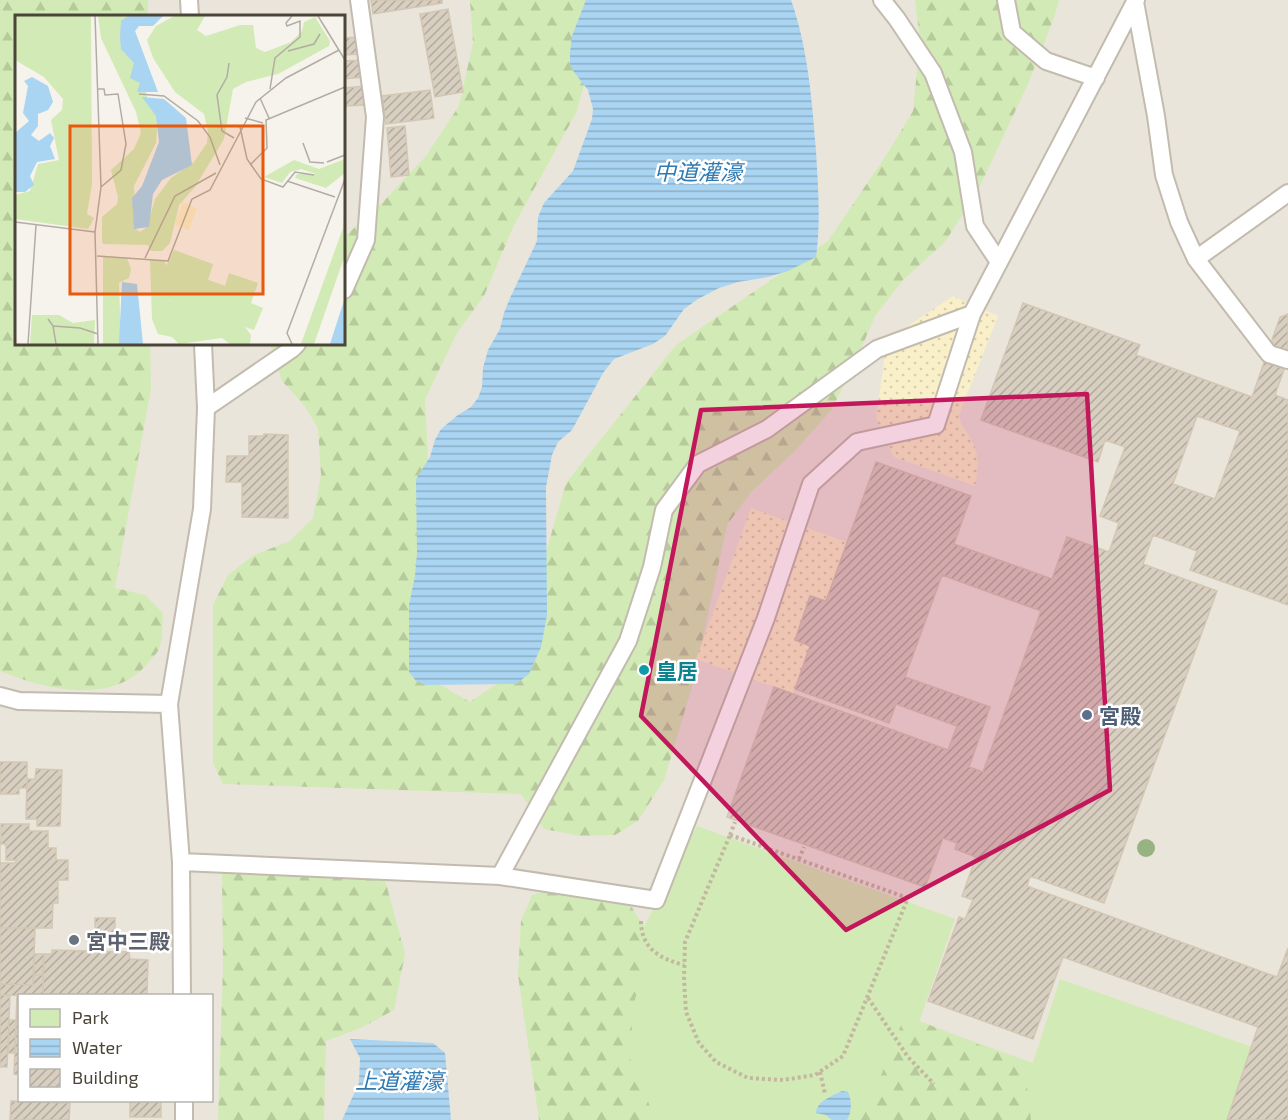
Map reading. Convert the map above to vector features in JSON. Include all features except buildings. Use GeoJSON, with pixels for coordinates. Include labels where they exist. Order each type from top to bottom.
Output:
{"type":"FeatureCollection","features":[{"type":"Feature","properties":{"kind":"lane"},"geometry":{"type":"LineString","coordinates":[[189,0],[190,15]]}},
{"type":"Feature","properties":{"kind":"lane"},"geometry":{"type":"LineString","coordinates":[[345,288],[366,240],[375,117],[359,0]]}},
{"type":"Feature","properties":{"kind":"lane"},"geometry":{"type":"LineString","coordinates":[[882,0],[933,73],[963,152],[975,226],[999,262]]}},
{"type":"Feature","properties":{"kind":"lane"},"geometry":{"type":"LineString","coordinates":[[1006,0],[1012,32],[1046,61],[1096,78]]}},
{"type":"Feature","properties":{"kind":"lane"},"geometry":{"type":"LineString","coordinates":[[181,862],[500,876],[656,900],[766,618],[811,484],[856,442],[936,425],[972,314],[1135,1]]}},
{"type":"Feature","properties":{"kind":"lane"},"geometry":{"type":"LineString","coordinates":[[1135,1],[1156,116],[1164,175],[1179,222],[1196,259],[1269,354],[1288,360]]}},
{"type":"Feature","properties":{"kind":"lane"},"geometry":{"type":"LineString","coordinates":[[1196,259],[1288,194]]}},
{"type":"Feature","properties":{"kind":"lane"},"geometry":{"type":"LineString","coordinates":[[500,876],[628,641],[652,567],[664,510],[698,464],[767,429],[877,349],[972,314]]}},
{"type":"Feature","properties":{"kind":"lane"},"geometry":{"type":"LineString","coordinates":[[182,994],[181,862],[169,704],[201,509],[206,408],[203,345]]}},
{"type":"Feature","properties":{"kind":"lane"},"geometry":{"type":"LineString","coordinates":[[206,408],[296,345]]}},
{"type":"Feature","properties":{"kind":"lane"},"geometry":{"type":"LineString","coordinates":[[0,696],[19,701],[169,704]]}},
{"type":"Feature","properties":{"kind":"lane"},"geometry":{"type":"LineString","coordinates":[[184,1102],[184,1120]]}},
{"type":"Feature","properties":{"kind":"path"},"geometry":{"type":"LineString","coordinates":[[730,835],[908,898],[843,1056],[815,1075],[783,1080],[748,1078],[716,1062],[699,1043],[686,1012],[685,942],[735,822]]}},
{"type":"Feature","properties":{"kind":"path"},"geometry":{"type":"LineString","coordinates":[[799,860],[804,847]]}},
{"type":"Feature","properties":{"kind":"path"},"geometry":{"type":"LineString","coordinates":[[642,898],[642,929],[648,946],[664,960],[684,965]]}},
{"type":"Feature","properties":{"kind":"path"},"geometry":{"type":"LineString","coordinates":[[868,997],[908,1057],[934,1084]]}},
{"type":"Feature","properties":{"kind":"path"},"geometry":{"type":"LineString","coordinates":[[820,1072],[825,1094]]}},
{"type":"Feature","properties":{"kind":"highlighted area"},"geometry":{"type":"Polygon","coordinates":[[[1087,394],[1110,790],[846,930],[641,716],[701,410],[1087,394]]]}},
{"type":"Feature","properties":{"kind":"shaded area","name":"皇居"},"geometry":{"type":"Polygon","coordinates":[[[0,0],[1288,0],[1288,1120],[0,1120],[0,0]]]}},
{"type":"Feature","properties":{"kind":"green space"},"geometry":{"type":"Polygon","coordinates":[[[0,0],[148,0],[148,15],[15,15],[15,345],[150,345],[151,388],[115,588],[145,595],[163,613],[162,638],[157,653],[132,677],[115,685],[96,689],[56,688],[0,671],[0,0]]]}},
{"type":"Feature","properties":{"kind":"green space"},"geometry":{"type":"Polygon","coordinates":[[[470,0],[597,0],[595,47],[576,113],[514,225],[484,296],[457,333],[425,399],[439,684],[470,702],[511,674],[566,483],[676,345],[828,241],[887,154],[913,111],[920,41],[915,0],[1059,0],[1028,84],[979,188],[945,242],[903,280],[875,316],[832,409],[795,451],[751,492],[727,525],[694,680],[664,780],[638,821],[615,835],[580,836],[544,829],[521,794],[223,784],[213,763],[213,605],[228,575],[254,555],[290,541],[313,518],[321,475],[318,428],[304,405],[282,381],[270,345],[345,345],[345,236],[383,202],[426,156],[459,106],[473,43],[470,0]]]}},
{"type":"Feature","properties":{"kind":"green space"},"geometry":{"type":"Polygon","coordinates":[[[697,826],[955,919],[919,1022],[1033,1063],[1060,979],[1252,1047],[1227,1120],[623,1120],[636,942],[697,826]]]}},
{"type":"Feature","properties":{"kind":"green space"},"geometry":{"type":"Polygon","coordinates":[[[222,868],[384,876],[405,954],[394,1010],[363,1027],[326,1041],[324,1120],[218,1120],[223,968],[222,868]]]}},
{"type":"Feature","properties":{"kind":"green space"},"geometry":{"type":"Polygon","coordinates":[[[557,888],[622,891],[647,932],[645,969],[635,999],[629,1056],[655,1120],[539,1120],[518,975],[521,921],[532,895],[557,888]]]}},
{"type":"Feature","properties":{"kind":"green space"},"geometry":{"type":"Polygon","coordinates":[[[905,1015],[1024,1063],[1031,1120],[861,1120],[869,1106],[905,1015]]]}},
{"type":"Feature","properties":{"kind":"sand"},"geometry":{"type":"Polygon","coordinates":[[[953,296],[998,316],[959,415],[976,452],[975,486],[894,457],[876,418],[887,340],[953,296]]]}},
{"type":"Feature","properties":{"kind":"sand"},"geometry":{"type":"Polygon","coordinates":[[[751,508],[847,542],[826,601],[810,596],[795,639],[810,646],[793,694],[696,659],[751,508]]]}},
{"type":"Feature","properties":{"kind":"water","name":"中道灌濠"},"geometry":{"type":"Polygon","coordinates":[[[586,0],[791,0],[802,37],[813,113],[819,204],[816,257],[788,271],[719,288],[684,309],[665,336],[653,344],[614,359],[603,373],[572,430],[558,442],[552,455],[546,487],[547,615],[541,647],[529,674],[516,684],[426,685],[416,681],[409,672],[409,605],[417,553],[416,479],[430,457],[441,429],[471,407],[478,398],[488,350],[500,329],[510,298],[537,241],[538,217],[544,203],[573,171],[592,119],[593,109],[588,90],[570,64],[572,36],[586,0]]]}},
{"type":"Feature","properties":{"kind":"water","name":"上道灌濠"},"geometry":{"type":"Polygon","coordinates":[[[350,1039],[433,1043],[445,1053],[451,1120],[342,1120],[359,1083],[360,1058],[350,1039]]]}},
{"type":"Feature","properties":{"kind":"water"},"geometry":{"type":"Polygon","coordinates":[[[842,1091],[848,1092],[850,1099],[851,1110],[847,1120],[832,1120],[826,1115],[816,1113],[822,1102],[842,1091]]]}},
{"type":"Feature","properties":{"kind":"place","name":"皇居"},"geometry":{"type":"Point","coordinates":[644,670]}},
{"type":"Feature","properties":{"kind":"place","name":"宮殿"},"geometry":{"type":"Point","coordinates":[1087,715]}},
{"type":"Feature","properties":{"kind":"place","name":"宮中三殿"},"geometry":{"type":"Point","coordinates":[74,940]}}]}
